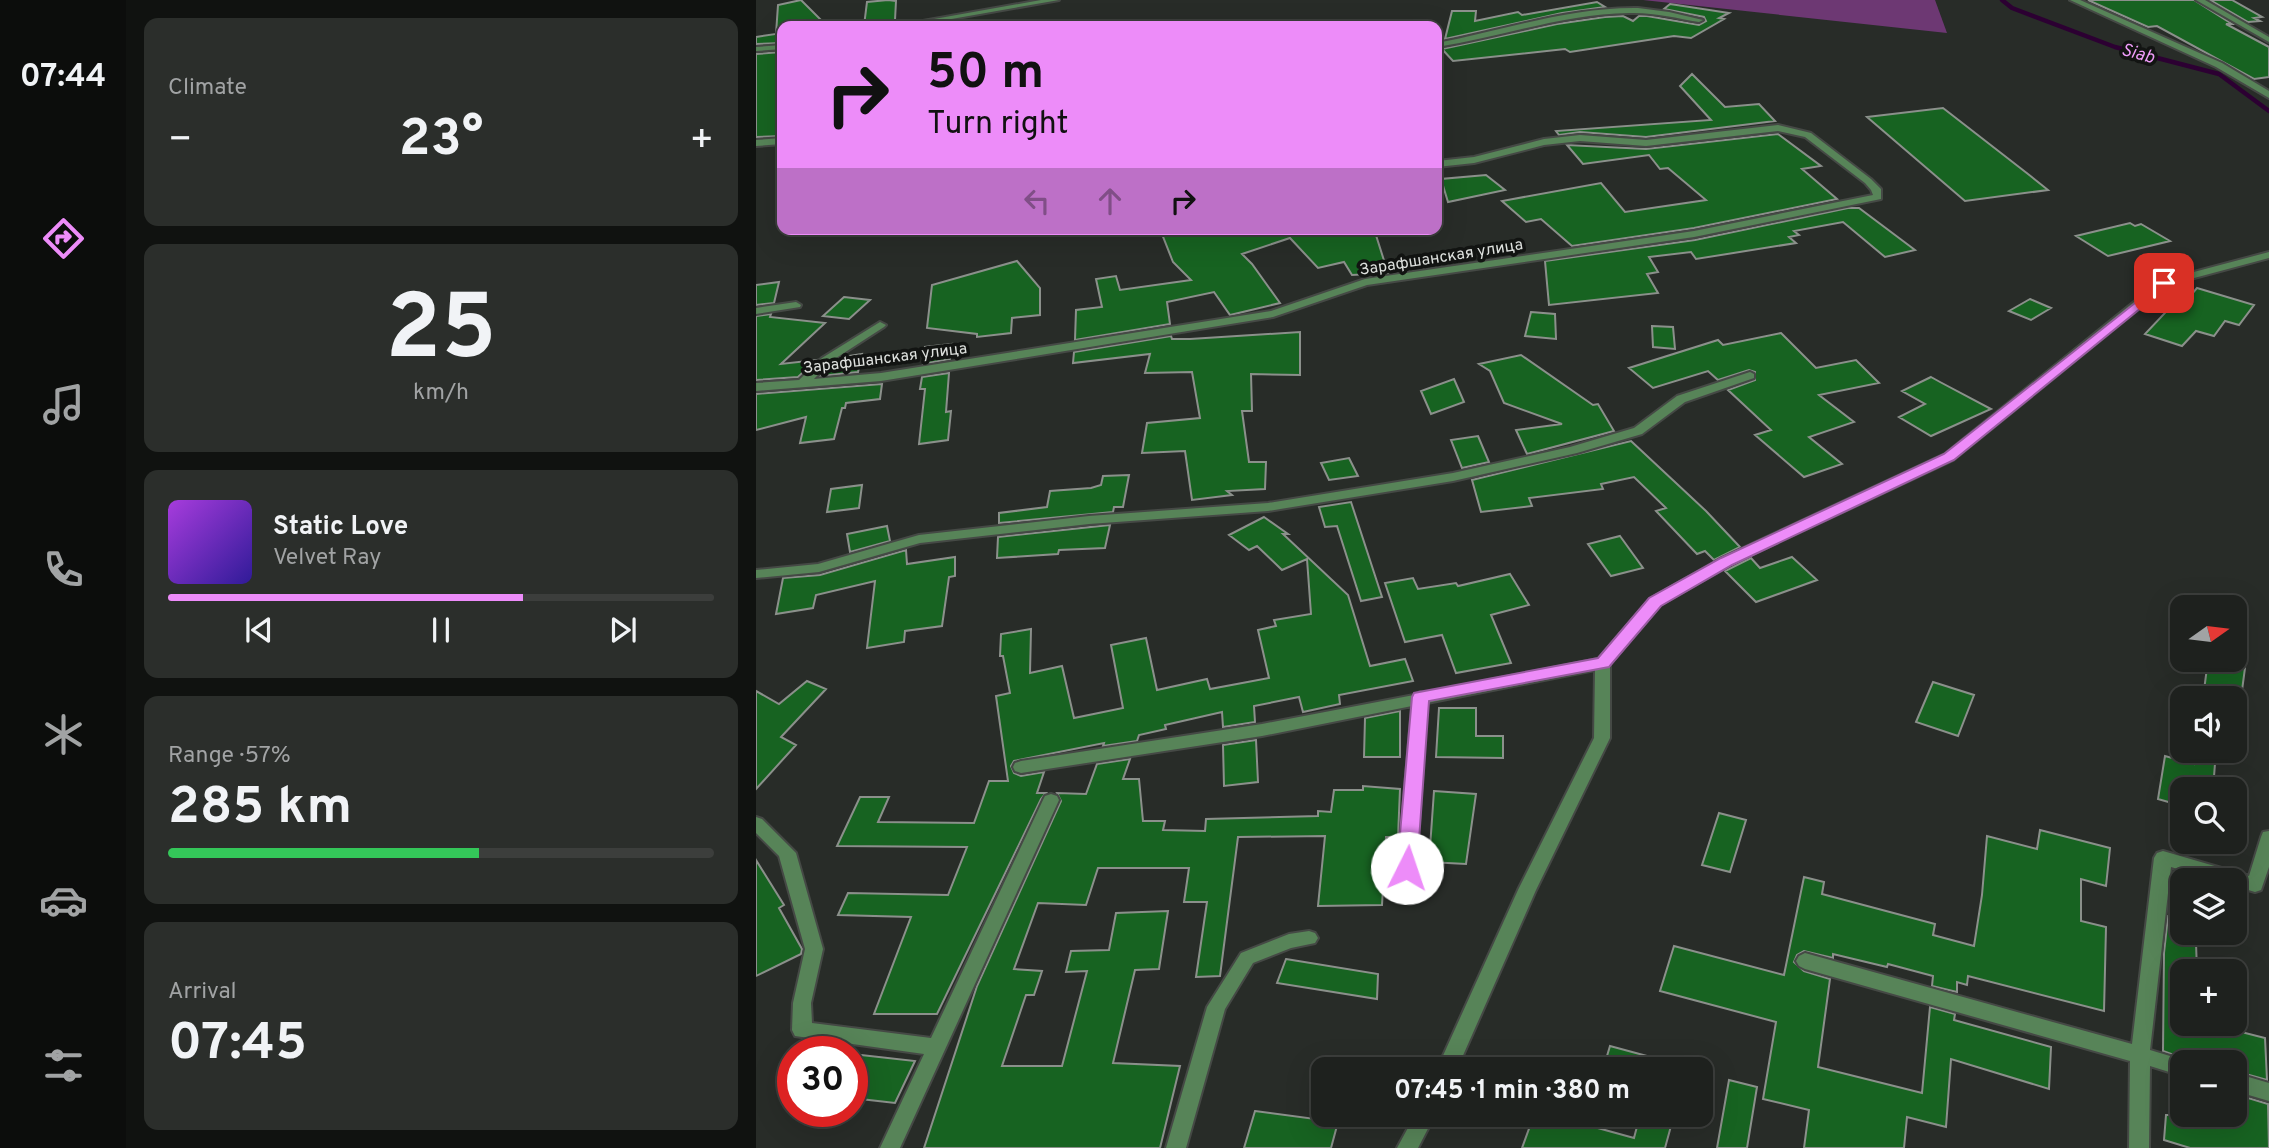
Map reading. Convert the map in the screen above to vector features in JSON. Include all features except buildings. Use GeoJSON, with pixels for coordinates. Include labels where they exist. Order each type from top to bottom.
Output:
{"type":"FeatureCollection","features":[{"type":"Feature","properties":{"kind":"street"},"geometry":{"type":"LineString","coordinates":[[929,21],[1055,0]]}},
{"type":"Feature","properties":{"kind":"street"},"geometry":{"type":"LineString","coordinates":[[2074,0],[2219,65],[2269,95]]}},
{"type":"Feature","properties":{"kind":"street"},"geometry":{"type":"LineString","coordinates":[[2200,0],[2269,40]]}},
{"type":"Feature","properties":{"kind":"street"},"geometry":{"type":"LineString","coordinates":[[1442,44],[1522,26],[1619,10],[1659,12],[1699,20]]}},
{"type":"Feature","properties":{"kind":"street"},"geometry":{"type":"LineString","coordinates":[[756,48],[777,47]]}},
{"type":"Feature","properties":{"kind":"street","name":"Зарафшанская улица"},"geometry":{"type":"LineString","coordinates":[[756,387],[881,377],[1273,314],[1365,282],[1693,234],[1878,197],[1876,189],[1868,181],[1808,135],[1778,128],[1646,143],[1580,138],[1544,142],[1451,165],[1442,164]]}},
{"type":"Feature","properties":{"kind":"street"},"geometry":{"type":"LineString","coordinates":[[756,143],[777,141]]}},
{"type":"Feature","properties":{"kind":"street"},"geometry":{"type":"LineString","coordinates":[[1021,767],[1262,730],[1603,663],[1655,602],[1727,561],[1949,457],[2164,283],[2269,255]]}},
{"type":"Feature","properties":{"kind":"street"},"geometry":{"type":"LineString","coordinates":[[756,311],[796,305]]}},
{"type":"Feature","properties":{"kind":"street"},"geometry":{"type":"LineString","coordinates":[[803,383],[826,360],[880,325]]}},
{"type":"Feature","properties":{"kind":"street"},"geometry":{"type":"LineString","coordinates":[[756,574],[819,568],[919,539],[1088,520],[1268,508],[1453,477],[1573,450],[1639,431],[1681,399],[1750,376]]}},
{"type":"Feature","properties":{"kind":"street"},"geometry":{"type":"LineString","coordinates":[[1452,1057],[1527,891],[1602,738],[1603,663]]}},
{"type":"Feature","properties":{"kind":"street"},"geometry":{"type":"LineString","coordinates":[[1407,868],[1420,697]]}},
{"type":"Feature","properties":{"kind":"street"},"geometry":{"type":"LineString","coordinates":[[890,1148],[1051,800]]}},
{"type":"Feature","properties":{"kind":"street"},"geometry":{"type":"LineString","coordinates":[[756,823],[786,853],[814,949],[802,1003],[802,1031],[936,1047]]}},
{"type":"Feature","properties":{"kind":"street"},"geometry":{"type":"LineString","coordinates":[[2139,1148],[2140,1055],[2163,858],[2255,885],[2269,837]]}},
{"type":"Feature","properties":{"kind":"street"},"geometry":{"type":"LineString","coordinates":[[1176,1148],[1216,1007],[1247,958],[1290,941],[1309,938]]}},
{"type":"Feature","properties":{"kind":"street"},"geometry":{"type":"LineString","coordinates":[[1805,961],[2170,1064]]}},
{"type":"Feature","properties":{"kind":"street"},"geometry":{"type":"LineString","coordinates":[[2247,1086],[2269,1092]]}},
{"type":"Feature","properties":{"kind":"street"},"geometry":{"type":"LineString","coordinates":[[1407,1148],[1418,1127]]}},
{"type":"Feature","properties":{"kind":"shaded area"},"geometry":{"type":"Polygon","coordinates":[[[1643,0],[1935,0],[1947,33],[1643,0]]]}},
{"type":"Feature","properties":{"kind":"waterway","name":"Siab"},"geometry":{"type":"LineString","coordinates":[[2002,0],[2012,8],[2115,47],[2219,74],[2269,111]]}},
{"type":"Feature","properties":{"kind":"route"},"geometry":{"type":"LineString","coordinates":[[1407,868],[1420,697],[1603,663],[1655,602],[1727,561],[1949,457],[2121,315],[2164,283]]}}]}
